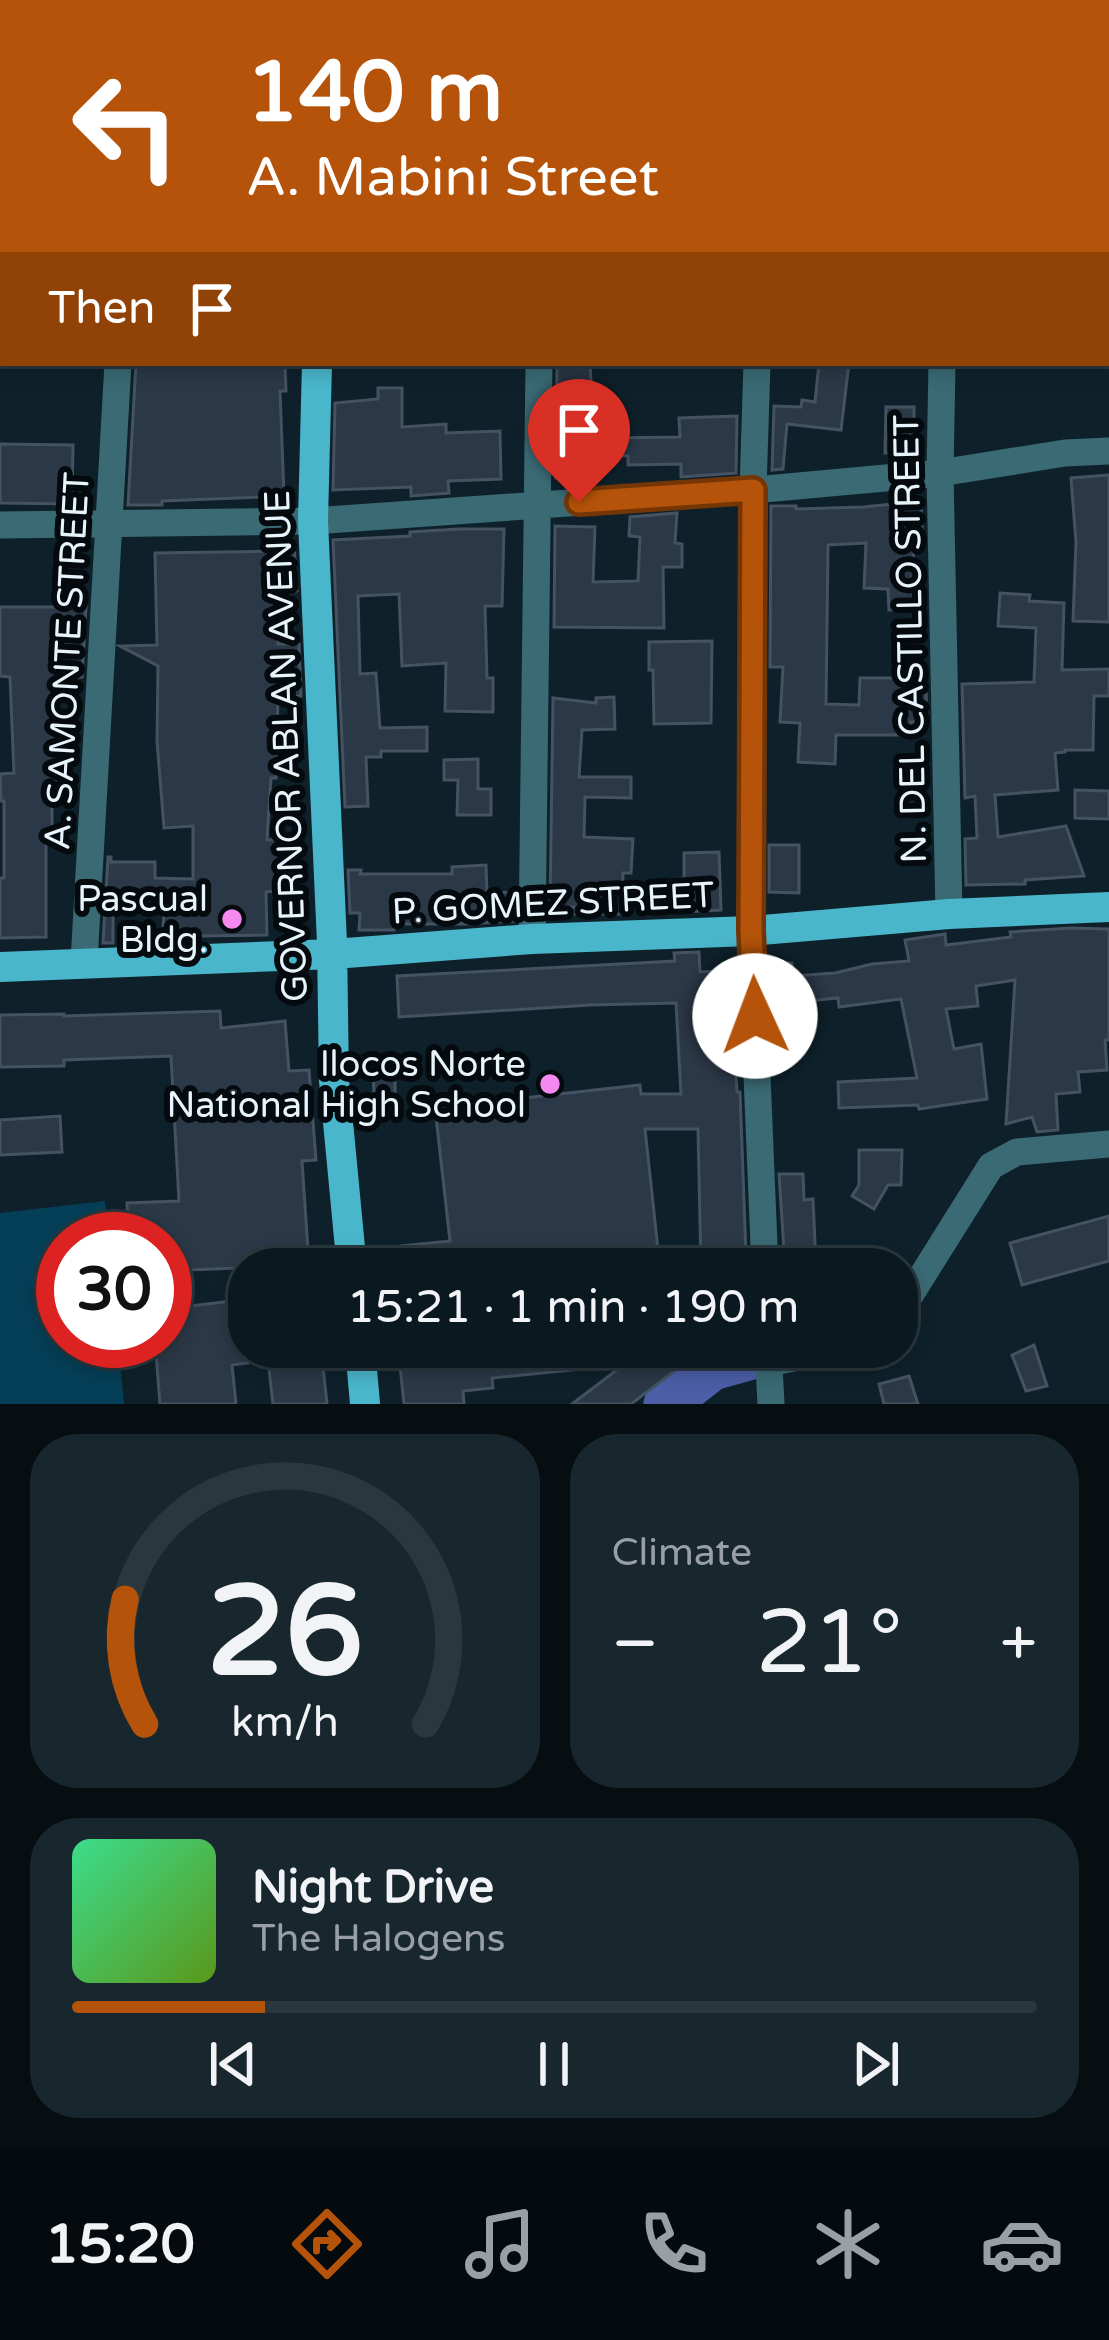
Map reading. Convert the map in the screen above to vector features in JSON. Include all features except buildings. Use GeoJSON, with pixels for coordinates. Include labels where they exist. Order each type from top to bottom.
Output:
{"type":"FeatureCollection","features":[{"type":"Feature","properties":{"kind":"main road","name":"GOVERNOR ABLAN AVENUE"},"geometry":{"type":"LineString","coordinates":[[317,366],[313,521],[333,954],[334,1080],[350,1248]]}},
{"type":"Feature","properties":{"kind":"main road","name":"P. GOMEZ STREET"},"geometry":{"type":"LineString","coordinates":[[0,967],[333,954],[1109,907]]}},
{"type":"Feature","properties":{"kind":"main road"},"geometry":{"type":"LineString","coordinates":[[362,1368],[365,1404]]}},
{"type":"Feature","properties":{"kind":"street","name":"A. SAMONTE STREET"},"geometry":{"type":"LineString","coordinates":[[84,962],[118,366]]}},
{"type":"Feature","properties":{"kind":"street"},"geometry":{"type":"LineString","coordinates":[[532,939],[539,366]]}},
{"type":"Feature","properties":{"kind":"street"},"geometry":{"type":"LineString","coordinates":[[757,366],[751,931],[764,1248]]}},
{"type":"Feature","properties":{"kind":"street","name":"N. DEL CASTILLO STREET"},"geometry":{"type":"LineString","coordinates":[[942,366],[949,914]]}},
{"type":"Feature","properties":{"kind":"street"},"geometry":{"type":"LineString","coordinates":[[0,525],[313,521],[753,490],[1109,451]]}},
{"type":"Feature","properties":{"kind":"street"},"geometry":{"type":"LineString","coordinates":[[918,1283],[992,1166],[1017,1152],[1109,1144]]}},
{"type":"Feature","properties":{"kind":"street"},"geometry":{"type":"LineString","coordinates":[[769,1368],[772,1404]]}},
{"type":"Feature","properties":{"kind":"shaded area"},"geometry":{"type":"Polygon","coordinates":[[[105,1201],[106,1212],[36,1212],[36,1368],[121,1368],[124,1404],[0,1404],[0,1213],[105,1201]]]}},
{"type":"Feature","properties":{"kind":"waterway"},"geometry":{"type":"LineString","coordinates":[[666,1404],[712,1368]]}},
{"type":"Feature","properties":{"kind":"place","name":"Pascual Bldg."},"geometry":{"type":"Point","coordinates":[232,919]}},
{"type":"Feature","properties":{"kind":"place","name":"Ilocos Norte National High School"},"geometry":{"type":"Point","coordinates":[550,1084]}},
{"type":"Feature","properties":{"kind":"route"},"geometry":{"type":"LineString","coordinates":[[579,502],[753,490],[751,931],[755,1016]]}}]}
